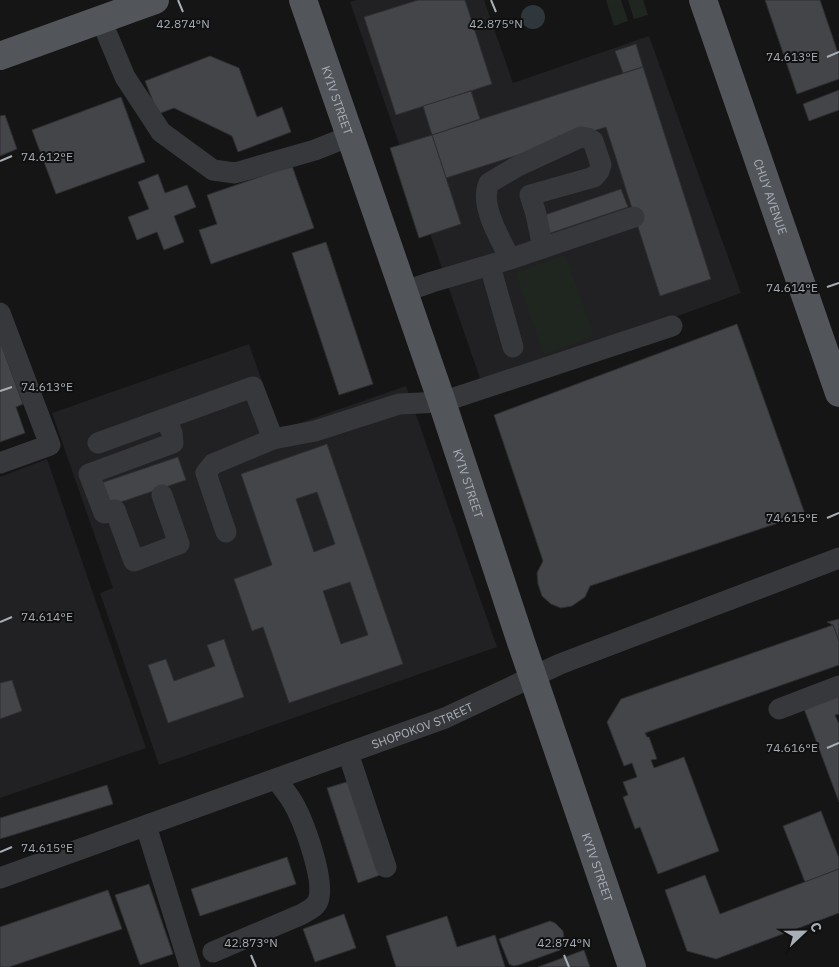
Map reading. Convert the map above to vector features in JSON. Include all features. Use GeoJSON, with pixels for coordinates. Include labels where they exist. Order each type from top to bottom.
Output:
{"type":"FeatureCollection","features":[{"type":"Feature","properties":{"kind":"main road"},"geometry":{"type":"LineString","coordinates":[[0,56],[155,0]]}},
{"type":"Feature","properties":{"kind":"main road","name":"KYIV STREET"},"geometry":{"type":"LineString","coordinates":[[303,0],[442,402],[632,967]]}},
{"type":"Feature","properties":{"kind":"main road","name":"CHUY AVENUE"},"geometry":{"type":"LineString","coordinates":[[703,0],[839,393]]}},
{"type":"Feature","properties":{"kind":"street"},"geometry":{"type":"LineString","coordinates":[[101,20],[125,77],[161,132],[213,170],[236,173],[315,150],[350,136]]}},
{"type":"Feature","properties":{"kind":"street"},"geometry":{"type":"LineString","coordinates":[[510,259],[492,220],[485,196],[489,183],[518,166],[581,138],[588,138],[593,141],[601,165],[594,177],[530,195]]}},
{"type":"Feature","properties":{"kind":"street"},"geometry":{"type":"LineString","coordinates":[[518,166],[536,214],[543,248]]}},
{"type":"Feature","properties":{"kind":"street"},"geometry":{"type":"LineString","coordinates":[[403,292],[490,266],[634,217]]}},
{"type":"Feature","properties":{"kind":"street"},"geometry":{"type":"LineString","coordinates":[[490,266],[513,347]]}},
{"type":"Feature","properties":{"kind":"street"},"geometry":{"type":"LineString","coordinates":[[0,313],[50,445],[0,463]]}},
{"type":"Feature","properties":{"kind":"street"},"geometry":{"type":"LineString","coordinates":[[226,532],[206,473],[213,464],[272,439],[315,431],[399,404],[442,402],[672,326]]}},
{"type":"Feature","properties":{"kind":"street"},"geometry":{"type":"LineString","coordinates":[[98,443],[253,387],[272,439]]}},
{"type":"Feature","properties":{"kind":"street"},"geometry":{"type":"LineString","coordinates":[[162,495],[179,544],[134,561],[116,510],[104,513],[89,474],[173,443],[172,433],[166,419]]}},
{"type":"Feature","properties":{"kind":"street","name":"SHOPOKOV STREET"},"geometry":{"type":"LineString","coordinates":[[0,878],[445,718],[534,678],[560,664],[839,558]]}},
{"type":"Feature","properties":{"kind":"street"},"geometry":{"type":"LineString","coordinates":[[779,708],[839,686]]}},
{"type":"Feature","properties":{"kind":"street"},"geometry":{"type":"LineString","coordinates":[[348,753],[386,867]]}},
{"type":"Feature","properties":{"kind":"street"},"geometry":{"type":"LineString","coordinates":[[213,952],[300,915],[311,909],[318,901],[319,884],[317,868],[308,841],[292,802],[276,779]]}},
{"type":"Feature","properties":{"kind":"street"},"geometry":{"type":"LineString","coordinates":[[146,826],[185,963]]}},
{"type":"Feature","properties":{"kind":"shaded area"},"geometry":{"type":"Polygon","coordinates":[[[356,0],[484,0],[513,83],[649,36],[741,293],[483,387],[350,2],[356,0]]]}},
{"type":"Feature","properties":{"kind":"shaded area"},"geometry":{"type":"Polygon","coordinates":[[[606,0],[621,0],[628,21],[614,26],[606,0]]]}},
{"type":"Feature","properties":{"kind":"shaded area"},"geometry":{"type":"Polygon","coordinates":[[[628,0],[643,0],[648,15],[634,19],[628,0]]]}},
{"type":"Feature","properties":{"kind":"shaded area"},"geometry":{"type":"Polygon","coordinates":[[[533,5],[538,6],[544,12],[544,22],[538,28],[533,29],[528,28],[522,22],[521,17],[522,12],[528,6],[533,5]]]}},
{"type":"Feature","properties":{"kind":"shaded area"},"geometry":{"type":"Polygon","coordinates":[[[565,255],[594,336],[544,354],[515,273],[565,255]]]}},
{"type":"Feature","properties":{"kind":"shaded area"},"geometry":{"type":"Polygon","coordinates":[[[249,344],[279,430],[406,386],[497,647],[159,765],[100,593],[113,588],[52,413],[249,344]]]}},
{"type":"Feature","properties":{"kind":"shaded area"},"geometry":{"type":"Polygon","coordinates":[[[47,459],[146,748],[0,798],[0,477],[47,459]]]}},
{"type":"Feature","properties":{"kind":"building"},"geometry":{"type":"Polygon","coordinates":[[[418,0],[465,0],[492,84],[396,115],[364,17],[418,0]]]}},
{"type":"Feature","properties":{"kind":"building"},"geometry":{"type":"Polygon","coordinates":[[[765,0],[820,0],[839,56],[839,79],[797,94],[765,0]]]}},
{"type":"Feature","properties":{"kind":"building"},"geometry":{"type":"Polygon","coordinates":[[[636,44],[643,67],[623,73],[615,51],[636,44]]]}},
{"type":"Feature","properties":{"kind":"building"},"geometry":{"type":"Polygon","coordinates":[[[210,56],[239,68],[257,117],[282,107],[291,132],[238,152],[232,136],[174,108],[158,114],[145,81],[210,56]]]}},
{"type":"Feature","properties":{"kind":"building"},"geometry":{"type":"Polygon","coordinates":[[[643,67],[711,279],[660,296],[606,127],[446,178],[432,135],[643,67]]]}},
{"type":"Feature","properties":{"kind":"building"},"geometry":{"type":"Polygon","coordinates":[[[839,90],[839,110],[809,121],[803,104],[839,90]]]}},
{"type":"Feature","properties":{"kind":"building"},"geometry":{"type":"Polygon","coordinates":[[[471,91],[480,119],[432,135],[423,106],[471,91]]]}},
{"type":"Feature","properties":{"kind":"building"},"geometry":{"type":"Polygon","coordinates":[[[121,97],[145,162],[56,194],[32,130],[121,97]]]}},
{"type":"Feature","properties":{"kind":"building"},"geometry":{"type":"Polygon","coordinates":[[[5,115],[17,149],[0,156],[0,116],[5,115]]]}},
{"type":"Feature","properties":{"kind":"building"},"geometry":{"type":"Polygon","coordinates":[[[432,135],[461,224],[419,238],[390,148],[432,135]]]}},
{"type":"Feature","properties":{"kind":"building"},"geometry":{"type":"Polygon","coordinates":[[[290,160],[314,228],[211,264],[199,230],[217,224],[207,195],[268,174],[290,160]]]}},
{"type":"Feature","properties":{"kind":"building"},"geometry":{"type":"Polygon","coordinates":[[[158,174],[165,193],[187,185],[196,207],[174,216],[184,242],[164,250],[157,232],[137,240],[128,217],[149,209],[138,182],[158,174]]]}},
{"type":"Feature","properties":{"kind":"building"},"geometry":{"type":"Polygon","coordinates":[[[621,189],[628,207],[536,238],[530,220],[621,189]]]}},
{"type":"Feature","properties":{"kind":"building"},"geometry":{"type":"Polygon","coordinates":[[[326,242],[373,384],[339,395],[292,253],[326,242]]]}},
{"type":"Feature","properties":{"kind":"building"},"geometry":{"type":"Polygon","coordinates":[[[737,324],[805,514],[590,586],[585,597],[572,606],[561,608],[551,604],[542,596],[538,584],[537,573],[543,561],[494,415],[737,324]]]}},
{"type":"Feature","properties":{"kind":"building"},"geometry":{"type":"Polygon","coordinates":[[[0,341],[23,404],[16,407],[25,433],[0,442],[0,341]]]}},
{"type":"Feature","properties":{"kind":"building"},"geometry":{"type":"Polygon","coordinates":[[[327,444],[403,664],[289,703],[263,627],[252,631],[234,579],[272,565],[241,474],[327,444]],[[317,492],[296,499],[314,552],[335,544],[317,492]],[[350,582],[323,591],[341,644],[368,635],[350,582]]]}},
{"type":"Feature","properties":{"kind":"building"},"geometry":{"type":"Polygon","coordinates":[[[178,457],[186,480],[109,506],[101,483],[178,457]]]}},
{"type":"Feature","properties":{"kind":"building"},"geometry":{"type":"Polygon","coordinates":[[[839,619],[839,641],[833,625],[827,622],[839,619]]]}},
{"type":"Feature","properties":{"kind":"building"},"geometry":{"type":"Polygon","coordinates":[[[833,625],[839,641],[839,665],[645,733],[649,737],[657,759],[651,760],[654,768],[684,757],[719,851],[658,874],[640,827],[635,829],[623,797],[628,795],[623,782],[637,777],[632,763],[624,766],[607,722],[621,699],[833,625]]]}},
{"type":"Feature","properties":{"kind":"building"},"geometry":{"type":"Polygon","coordinates":[[[224,639],[244,697],[168,723],[148,665],[166,659],[174,681],[215,666],[207,645],[224,639]]]}},
{"type":"Feature","properties":{"kind":"building"},"geometry":{"type":"Polygon","coordinates":[[[12,680],[22,711],[0,719],[0,683],[12,680]]]}},
{"type":"Feature","properties":{"kind":"building"},"geometry":{"type":"Polygon","coordinates":[[[839,693],[839,714],[835,715],[839,724],[839,802],[803,706],[839,693]]]}},
{"type":"Feature","properties":{"kind":"building"},"geometry":{"type":"Polygon","coordinates":[[[353,780],[383,874],[358,883],[327,788],[353,780]]]}},
{"type":"Feature","properties":{"kind":"building"},"geometry":{"type":"Polygon","coordinates":[[[107,785],[113,804],[0,839],[0,818],[107,785]]]}},
{"type":"Feature","properties":{"kind":"building"},"geometry":{"type":"Polygon","coordinates":[[[821,811],[839,858],[839,869],[805,882],[783,826],[821,811]]]}},
{"type":"Feature","properties":{"kind":"building"},"geometry":{"type":"Polygon","coordinates":[[[287,857],[296,884],[200,916],[191,889],[287,857]]]}},
{"type":"Feature","properties":{"kind":"building"},"geometry":{"type":"Polygon","coordinates":[[[839,869],[839,913],[716,959],[687,951],[665,890],[705,875],[720,914],[839,869]]]}},
{"type":"Feature","properties":{"kind":"building"},"geometry":{"type":"Polygon","coordinates":[[[149,884],[173,954],[140,965],[115,895],[149,884]]]}},
{"type":"Feature","properties":{"kind":"building"},"geometry":{"type":"Polygon","coordinates":[[[108,890],[122,929],[9,967],[0,967],[0,927],[108,890]]]}},
{"type":"Feature","properties":{"kind":"building"},"geometry":{"type":"Polygon","coordinates":[[[344,914],[356,948],[315,962],[303,929],[344,914]]]}},
{"type":"Feature","properties":{"kind":"building"},"geometry":{"type":"Polygon","coordinates":[[[447,916],[457,947],[495,935],[505,967],[396,967],[386,936],[447,916]]]}},
{"type":"Feature","properties":{"kind":"building"},"geometry":{"type":"Polygon","coordinates":[[[550,921],[563,931],[565,944],[560,950],[519,965],[513,966],[509,964],[499,939],[550,921]]]}},
{"type":"Feature","properties":{"kind":"building"},"geometry":{"type":"Polygon","coordinates":[[[584,950],[590,967],[538,967],[584,950]]]}}]}
